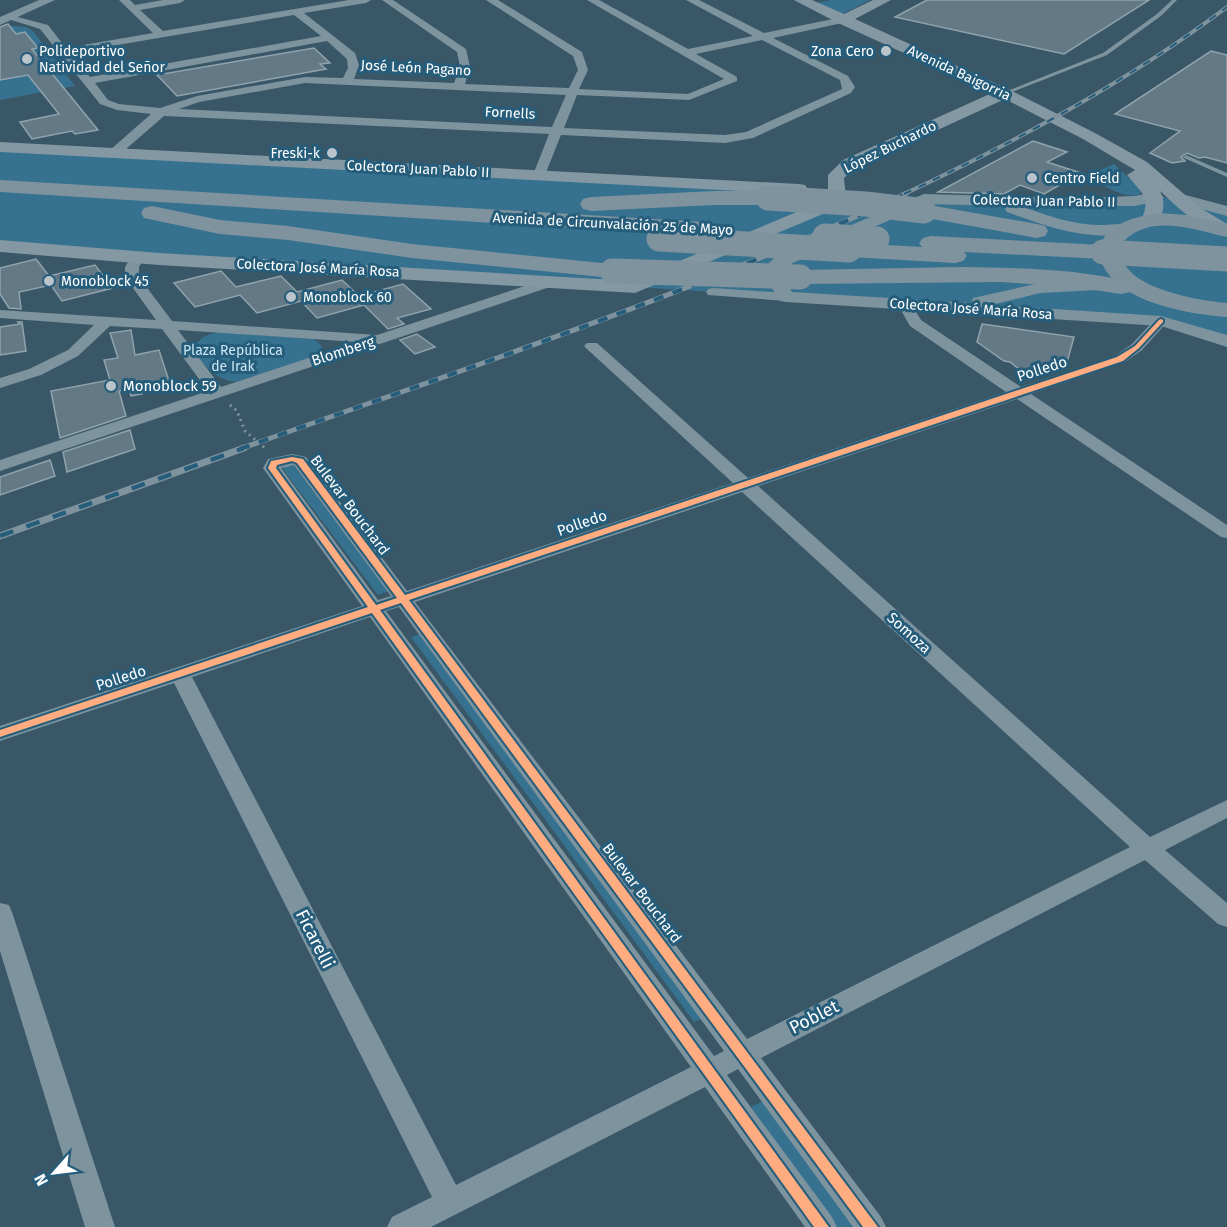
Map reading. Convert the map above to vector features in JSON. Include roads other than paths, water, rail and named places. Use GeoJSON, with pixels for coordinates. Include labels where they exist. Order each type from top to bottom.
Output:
{"type":"FeatureCollection","features":[{"type":"Feature","properties":{"kind":"highway","name":"Avenida de Circunvalación 25 de Mayo"},"geometry":{"type":"LineString","coordinates":[[0,186],[877,239],[1103,249],[1227,259]]}},
{"type":"Feature","properties":{"kind":"highway"},"geometry":{"type":"LineString","coordinates":[[353,209],[417,204],[535,206],[714,198],[929,205],[1048,233],[1073,235],[1103,249]]}},
{"type":"Feature","properties":{"kind":"highway","name":"Avenida de Circunvalación 25 de Mayo"},"geometry":{"type":"LineString","coordinates":[[0,204],[849,250],[1103,249],[1227,270]]}},
{"type":"Feature","properties":{"kind":"highway"},"geometry":{"type":"LineString","coordinates":[[151,212],[220,227],[583,269],[800,278],[1018,275],[1081,279],[1121,287]]}},
{"type":"Feature","properties":{"kind":"highway"},"geometry":{"type":"LineString","coordinates":[[1226,224],[1150,221],[1127,229],[1118,235],[1110,249],[1115,266],[1133,283],[1162,298],[1191,307],[1227,310]]}},
{"type":"Feature","properties":{"kind":"highway"},"geometry":{"type":"LineString","coordinates":[[1191,307],[1227,330]]}},
{"type":"Feature","properties":{"kind":"main road","name":"Avenida Baigorria"},"geometry":{"type":"LineString","coordinates":[[801,0],[1005,93],[1141,166],[1193,212],[1226,224]]}},
{"type":"Feature","properties":{"kind":"main road"},"geometry":{"type":"LineString","coordinates":[[843,20],[884,0]]}},
{"type":"Feature","properties":{"kind":"main road","name":"López Buchardo"},"geometry":{"type":"LineString","coordinates":[[635,287],[824,207],[837,198],[833,181],[836,174],[849,164],[1005,93]]}},
{"type":"Feature","properties":{"kind":"main road","name":"Colectora Juan Pablo II"},"geometry":{"type":"LineString","coordinates":[[1,146],[836,190]]}},
{"type":"Feature","properties":{"kind":"main road","name":"Avenida Baigorria"},"geometry":{"type":"LineString","coordinates":[[1115,152],[1147,184],[1156,197]]}},
{"type":"Feature","properties":{"kind":"main road"},"geometry":{"type":"LineString","coordinates":[[237,160],[274,171],[341,179],[572,194],[714,198]]}},
{"type":"Feature","properties":{"kind":"main road"},"geometry":{"type":"LineString","coordinates":[[1150,221],[1155,212],[1156,197]]}},
{"type":"Feature","properties":{"kind":"main road","name":"Colectora José María Rosa"},"geometry":{"type":"LineString","coordinates":[[0,246],[159,259],[635,287]]}},
{"type":"Feature","properties":{"kind":"main road"},"geometry":{"type":"LineString","coordinates":[[159,259],[339,258],[583,269]]}},
{"type":"Feature","properties":{"kind":"street"},"geometry":{"type":"LineString","coordinates":[[5,19],[50,0]]}},
{"type":"Feature","properties":{"kind":"street"},"geometry":{"type":"LineString","coordinates":[[124,0],[161,35]]}},
{"type":"Feature","properties":{"kind":"street"},"geometry":{"type":"LineString","coordinates":[[133,8],[180,0]]}},
{"type":"Feature","properties":{"kind":"street"},"geometry":{"type":"LineString","coordinates":[[64,51],[366,0]]}},
{"type":"Feature","properties":{"kind":"street"},"geometry":{"type":"LineString","coordinates":[[387,0],[462,51],[465,67],[459,85]]}},
{"type":"Feature","properties":{"kind":"street"},"geometry":{"type":"LineString","coordinates":[[491,0],[578,54],[583,70],[539,175]]}},
{"type":"Feature","properties":{"kind":"street"},"geometry":{"type":"LineString","coordinates":[[592,0],[685,53],[843,20]]}},
{"type":"Feature","properties":{"kind":"street"},"geometry":{"type":"LineString","coordinates":[[691,0],[763,36]]}},
{"type":"Feature","properties":{"kind":"street"},"geometry":{"type":"LineString","coordinates":[[296,12],[351,55],[354,69],[348,80]]}},
{"type":"Feature","properties":{"kind":"street","name":"Fornells"},"geometry":{"type":"LineString","coordinates":[[5,19],[44,27],[104,102],[117,107],[161,112],[737,138],[749,135],[847,91],[849,84],[844,78],[763,36]]}},
{"type":"Feature","properties":{"kind":"street"},"geometry":{"type":"LineString","coordinates":[[89,81],[329,38]]}},
{"type":"Feature","properties":{"kind":"street","name":"José León Pagano"},"geometry":{"type":"LineString","coordinates":[[114,153],[161,112],[197,99],[304,80],[348,80],[688,97],[733,79],[685,53]]}},
{"type":"Feature","properties":{"kind":"street","name":"Colectora Juan Pablo II"},"geometry":{"type":"LineString","coordinates":[[929,205],[981,200],[1103,203],[1156,197]]}},
{"type":"Feature","properties":{"kind":"street"},"geometry":{"type":"LineString","coordinates":[[981,200],[1054,222],[1103,249],[1127,229]]}},
{"type":"Feature","properties":{"kind":"street"},"geometry":{"type":"LineString","coordinates":[[786,297],[773,276],[773,268],[780,262],[918,201],[929,205]]}},
{"type":"Feature","properties":{"kind":"street"},"geometry":{"type":"LineString","coordinates":[[138,257],[132,267],[132,277],[217,393]]}},
{"type":"Feature","properties":{"kind":"street","name":"Blomberg"},"geometry":{"type":"LineString","coordinates":[[0,466],[550,282]]}},
{"type":"Feature","properties":{"kind":"street"},"geometry":{"type":"LineString","coordinates":[[938,307],[979,302],[1040,288],[1074,286],[1121,287],[1162,298]]}},
{"type":"Feature","properties":{"kind":"street","name":"Colectora José María Rosa"},"geometry":{"type":"LineString","coordinates":[[713,292],[1161,321],[1227,341]]}},
{"type":"Feature","properties":{"kind":"street"},"geometry":{"type":"LineString","coordinates":[[905,305],[915,323],[1227,533]]}},
{"type":"Feature","properties":{"kind":"street"},"geometry":{"type":"LineString","coordinates":[[0,314],[381,338]]}},
{"type":"Feature","properties":{"kind":"street"},"geometry":{"type":"LineString","coordinates":[[0,383],[35,372],[73,353],[106,321]]}},
{"type":"Feature","properties":{"kind":"street","name":"Polledo"},"geometry":{"type":"LineString","coordinates":[[0,734],[1120,359],[1137,347],[1161,321]]}},
{"type":"Feature","properties":{"kind":"street","name":"Somoza"},"geometry":{"type":"LineString","coordinates":[[592,346],[1148,849],[1227,917]]}},
{"type":"Feature","properties":{"kind":"street","name":"Bulevar Bouchard"},"geometry":{"type":"LineString","coordinates":[[374,609],[274,472],[272,468],[274,463],[281,460],[300,461],[871,1227]]}},
{"type":"Feature","properties":{"kind":"street"},"geometry":{"type":"LineString","coordinates":[[374,609],[822,1227]]}},
{"type":"Feature","properties":{"kind":"street","name":"Ficarelli"},"geometry":{"type":"LineString","coordinates":[[180,674],[450,1203]]}},
{"type":"Feature","properties":{"kind":"street","name":"Poblet"},"geometry":{"type":"LineString","coordinates":[[402,1227],[1227,808]]}},
{"type":"Feature","properties":{"kind":"street"},"geometry":{"type":"LineString","coordinates":[[0,912],[100,1227]]}},
{"type":"Feature","properties":{"kind":"lane"},"geometry":{"type":"LineString","coordinates":[[1005,93],[1106,54],[1159,15],[1175,0]]}},
{"type":"Feature","properties":{"kind":"lane"},"geometry":{"type":"LineString","coordinates":[[1185,157],[1227,175]]}},
{"type":"Feature","properties":{"kind":"railway"},"geometry":{"type":"LineString","coordinates":[[904,194],[1070,109],[1150,60],[1227,7]]}},
{"type":"Feature","properties":{"kind":"railway"},"geometry":{"type":"LineString","coordinates":[[240,449],[660,298],[826,230],[907,193]]}},
{"type":"Feature","properties":{"kind":"railway"},"geometry":{"type":"LineString","coordinates":[[0,536],[244,448]]}},
{"type":"Feature","properties":{"kind":"place","name":"Zona Cero"},"geometry":{"type":"Point","coordinates":[886,51]}},
{"type":"Feature","properties":{"kind":"place","name":"Polideportivo Natividad del Señor"},"geometry":{"type":"Point","coordinates":[27,59]}},
{"type":"Feature","properties":{"kind":"place","name":"Freski-k"},"geometry":{"type":"Point","coordinates":[332,153]}},
{"type":"Feature","properties":{"kind":"place","name":"Centro Field"},"geometry":{"type":"Point","coordinates":[1032,178]}},
{"type":"Feature","properties":{"kind":"place","name":"Monoblock 45"},"geometry":{"type":"Point","coordinates":[49,281]}},
{"type":"Feature","properties":{"kind":"place","name":"Monoblock 60"},"geometry":{"type":"Point","coordinates":[291,297]}},
{"type":"Feature","properties":{"kind":"place","name":"Monoblock 59"},"geometry":{"type":"Point","coordinates":[111,386]}},
{"type":"Feature","properties":{"kind":"park label","name":"Plaza República de Irak"},"geometry":{"type":"Point","coordinates":[233,358]}}]}
